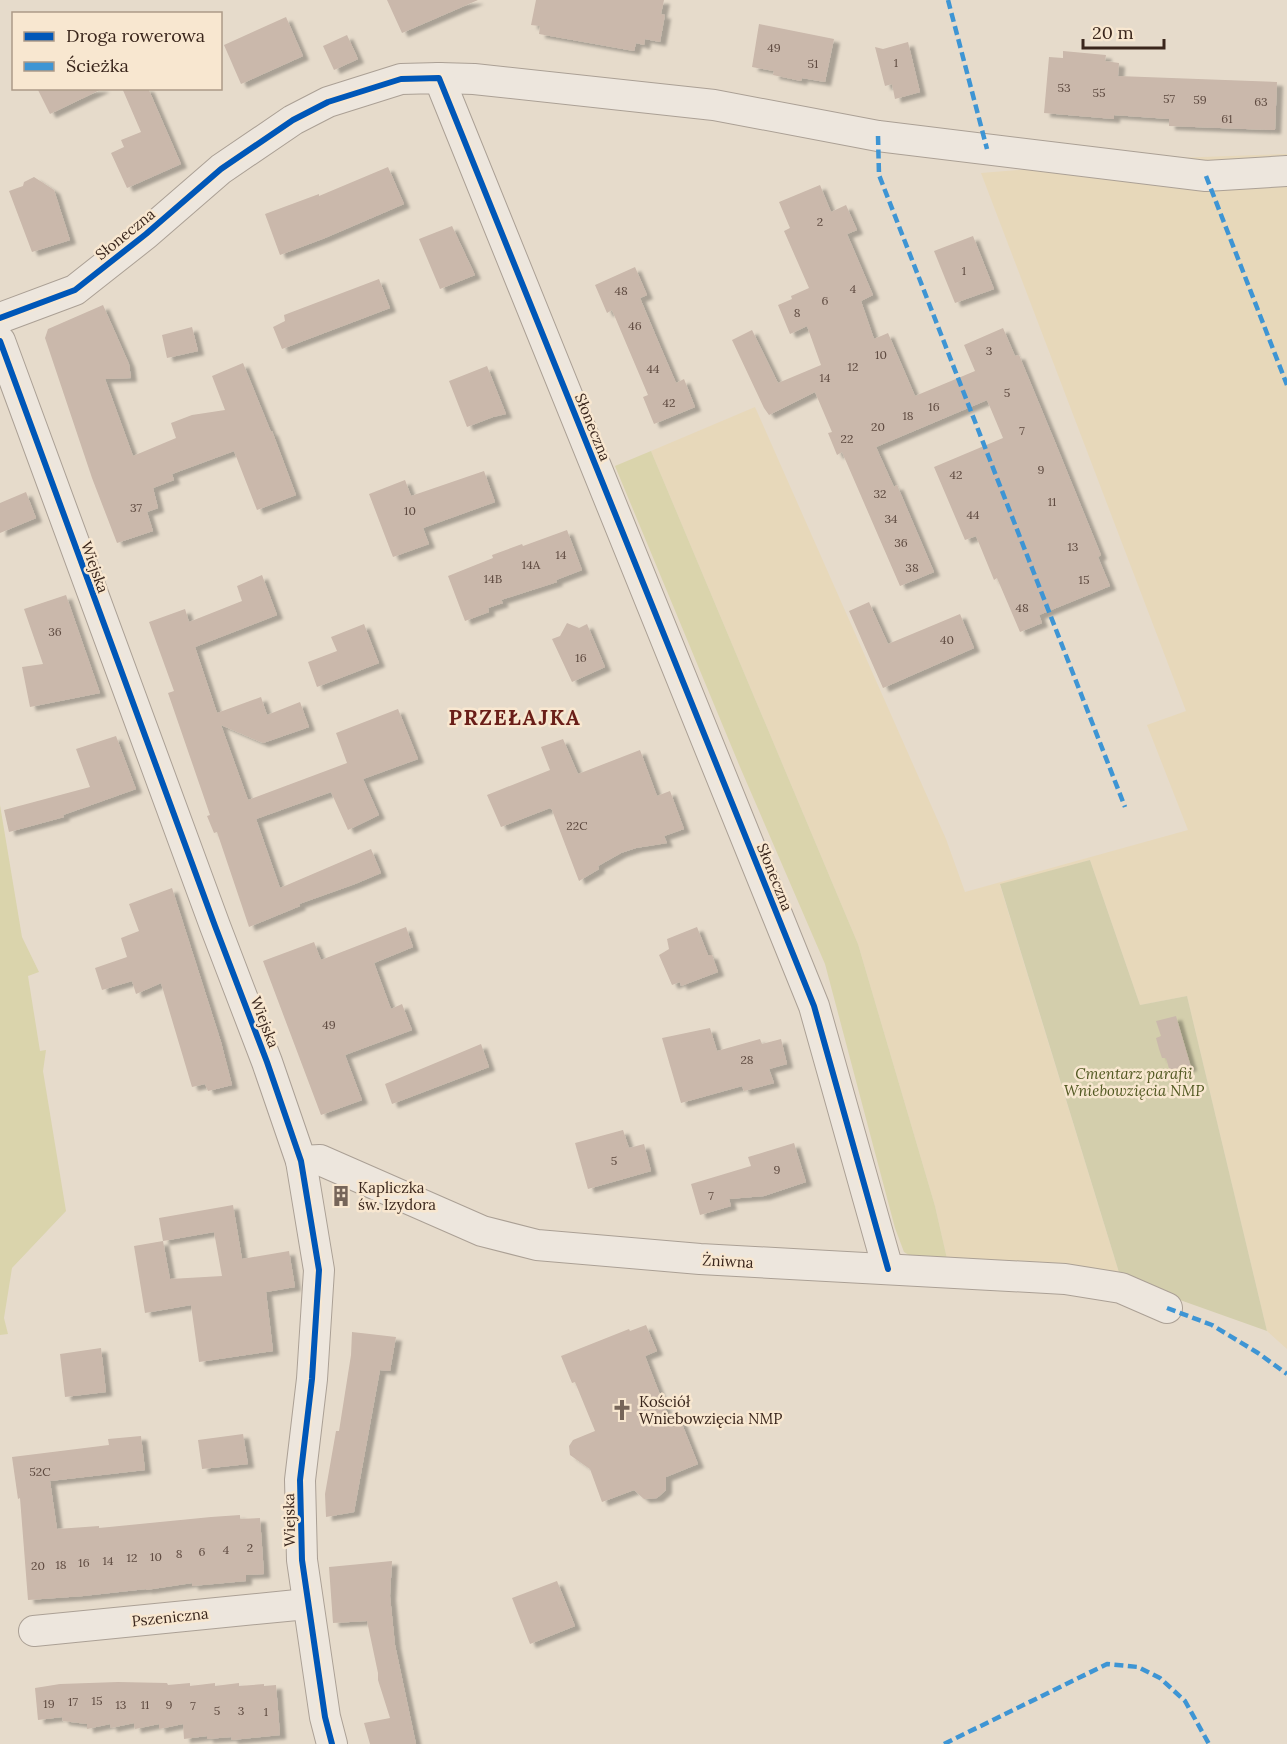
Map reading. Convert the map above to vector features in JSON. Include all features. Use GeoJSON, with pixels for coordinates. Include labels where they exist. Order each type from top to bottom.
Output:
{"type":"FeatureCollection","features":[{"type":"Feature","properties":{"kind":"street","name":"Słoneczna"},"geometry":{"type":"LineString","coordinates":[[439,78],[814,1006],[888,1269]]}},
{"type":"Feature","properties":{"kind":"street","name":"Słoneczna"},"geometry":{"type":"LineString","coordinates":[[0,318],[75,290],[146,234],[221,169],[293,120],[328,102],[401,79],[474,79],[714,105],[878,136],[1206,176],[1287,171]]}},
{"type":"Feature","properties":{"kind":"street","name":"Wiejska"},"geometry":{"type":"LineString","coordinates":[[0,341],[279,1094],[301,1161],[319,1270],[312,1379],[300,1480],[302,1560],[325,1717],[332,1744]]}},
{"type":"Feature","properties":{"kind":"street","name":"Żniwna"},"geometry":{"type":"LineString","coordinates":[[301,1161],[320,1160],[482,1231],[537,1245],[700,1259],[1065,1279],[1121,1288],[1167,1308]]}},
{"type":"Feature","properties":{"kind":"street","name":"Pszeniczna"},"geometry":{"type":"LineString","coordinates":[[34,1631],[307,1604]]}},
{"type":"Feature","properties":{"kind":"shaded area"},"geometry":{"type":"Polygon","coordinates":[[[1287,154],[1287,1349],[1267,1331],[1187,996],[1140,1005],[1090,860],[1000,885],[1121,1279],[948,1263],[935,1206],[858,944],[651,451],[755,407],[946,839],[965,892],[1188,830],[1147,725],[1186,711],[981,173],[1174,158],[1287,154]]]}},
{"type":"Feature","properties":{"kind":"shaded area"},"geometry":{"type":"Polygon","coordinates":[[[651,451],[858,944],[935,1206],[948,1263],[915,1259],[904,1252],[895,1228],[825,964],[615,466],[651,451]]]}},
{"type":"Feature","properties":{"kind":"shaded area"},"geometry":{"type":"Polygon","coordinates":[[[0,805],[22,937],[39,972],[28,976],[40,1051],[46,1050],[43,1071],[66,1211],[12,1268],[4,1318],[8,1334],[0,1335],[0,805]]]}},
{"type":"Feature","properties":{"kind":"green space","name":"Cmentarz parafii Wniebowzięcia NMP"},"geometry":{"type":"Polygon","coordinates":[[[1090,860],[1140,1005],[1187,996],[1267,1331],[1121,1279],[1000,884],[1090,860]]]}},
{"type":"Feature","properties":{"kind":"building"},"geometry":{"type":"Polygon","coordinates":[[[387,0],[478,0],[402,33],[387,0]]]}},
{"type":"Feature","properties":{"kind":"building"},"geometry":{"type":"Polygon","coordinates":[[[536,0],[664,0],[661,14],[665,15],[660,42],[645,39],[644,45],[636,43],[634,51],[539,34],[540,26],[531,25],[536,0]]]}},
{"type":"Feature","properties":{"kind":"building"},"geometry":{"type":"Polygon","coordinates":[[[286,17],[303,56],[241,84],[224,45],[286,17]]]}},
{"type":"Feature","properties":{"kind":"building"},"geometry":{"type":"Polygon","coordinates":[[[759,24],[834,39],[825,82],[802,78],[801,81],[773,75],[774,71],[752,67],[759,24]]]}},
{"type":"Feature","properties":{"kind":"building"},"geometry":{"type":"Polygon","coordinates":[[[347,35],[358,59],[334,70],[323,46],[347,35]]]}},
{"type":"Feature","properties":{"kind":"building"},"geometry":{"type":"Polygon","coordinates":[[[908,42],[920,92],[895,99],[892,84],[885,86],[875,47],[883,49],[908,42]]]}},
{"type":"Feature","properties":{"kind":"building"},"geometry":{"type":"Polygon","coordinates":[[[1063,51],[1106,55],[1105,61],[1119,63],[1118,76],[1277,82],[1275,130],[1169,126],[1169,119],[1114,115],[1114,119],[1044,113],[1049,57],[1063,58],[1063,51]]]}},
{"type":"Feature","properties":{"kind":"building"},"geometry":{"type":"Polygon","coordinates":[[[38,90],[100,90],[50,114],[38,90]]]}},
{"type":"Feature","properties":{"kind":"building"},"geometry":{"type":"Polygon","coordinates":[[[123,90],[149,90],[181,164],[127,188],[111,153],[124,147],[121,140],[141,132],[123,90]]]}},
{"type":"Feature","properties":{"kind":"building"},"geometry":{"type":"Polygon","coordinates":[[[388,167],[404,204],[280,255],[265,214],[319,194],[319,196],[388,167]]]}},
{"type":"Feature","properties":{"kind":"building"},"geometry":{"type":"Polygon","coordinates":[[[34,177],[54,190],[70,240],[32,252],[9,191],[23,186],[24,182],[34,177]]]}},
{"type":"Feature","properties":{"kind":"building"},"geometry":{"type":"Polygon","coordinates":[[[820,185],[831,212],[846,205],[857,230],[847,234],[873,295],[861,301],[874,339],[888,333],[915,396],[975,371],[964,345],[1003,328],[1015,356],[1019,355],[1101,555],[1098,557],[1110,586],[1039,615],[1042,623],[1020,632],[997,578],[994,580],[976,536],[965,540],[934,467],[1003,438],[987,400],[876,447],[894,487],[897,485],[934,572],[900,586],[842,452],[837,455],[828,433],[832,432],[815,392],[769,415],[732,340],[752,330],[778,383],[821,365],[807,326],[790,334],[778,305],[809,288],[784,231],[790,228],[779,202],[820,185]]]}},
{"type":"Feature","properties":{"kind":"building"},"geometry":{"type":"Polygon","coordinates":[[[452,226],[475,275],[440,289],[419,239],[452,226]]]}},
{"type":"Feature","properties":{"kind":"building"},"geometry":{"type":"Polygon","coordinates":[[[973,236],[994,289],[955,303],[934,251],[973,236]]]}},
{"type":"Feature","properties":{"kind":"building"},"geometry":{"type":"Polygon","coordinates":[[[635,267],[647,295],[640,298],[676,383],[684,379],[695,407],[654,424],[643,397],[648,395],[612,310],[607,313],[595,285],[635,267]]]}},
{"type":"Feature","properties":{"kind":"building"},"geometry":{"type":"Polygon","coordinates":[[[379,279],[390,308],[282,349],[273,327],[285,321],[284,315],[379,279]]]}},
{"type":"Feature","properties":{"kind":"building"},"geometry":{"type":"Polygon","coordinates":[[[103,305],[129,364],[131,378],[105,379],[133,456],[176,438],[171,423],[192,415],[225,410],[212,376],[243,363],[296,495],[257,510],[234,451],[172,474],[174,480],[153,488],[158,508],[147,512],[153,531],[117,543],[92,478],[45,338],[48,329],[103,305]]]}},
{"type":"Feature","properties":{"kind":"building"},"geometry":{"type":"Polygon","coordinates":[[[192,327],[198,351],[167,358],[162,335],[192,327]]]}},
{"type":"Feature","properties":{"kind":"building"},"geometry":{"type":"Polygon","coordinates":[[[487,366],[506,414],[467,427],[449,381],[487,366]]]}},
{"type":"Feature","properties":{"kind":"building"},"geometry":{"type":"Polygon","coordinates":[[[484,471],[495,502],[423,528],[429,544],[393,557],[369,494],[405,480],[411,496],[484,471]]]}},
{"type":"Feature","properties":{"kind":"building"},"geometry":{"type":"Polygon","coordinates":[[[26,492],[36,518],[0,533],[0,503],[26,492]]]}},
{"type":"Feature","properties":{"kind":"building"},"geometry":{"type":"Polygon","coordinates":[[[567,530],[582,570],[556,580],[557,582],[501,600],[503,603],[488,608],[489,612],[465,621],[448,576],[493,558],[492,555],[567,530]]]}},
{"type":"Feature","properties":{"kind":"building"},"geometry":{"type":"Polygon","coordinates":[[[262,575],[277,615],[195,647],[217,713],[261,697],[267,715],[300,702],[309,727],[263,743],[221,725],[248,800],[347,763],[336,733],[398,709],[418,759],[363,779],[379,815],[348,830],[331,792],[256,819],[280,888],[371,849],[381,873],[299,904],[300,906],[249,927],[217,832],[214,833],[207,816],[210,815],[168,693],[174,691],[149,622],[185,609],[189,622],[242,601],[237,586],[262,575]]]}},
{"type":"Feature","properties":{"kind":"building"},"geometry":{"type":"Polygon","coordinates":[[[66,595],[100,693],[30,707],[22,667],[43,664],[24,609],[66,595]]]}},
{"type":"Feature","properties":{"kind":"building"},"geometry":{"type":"Polygon","coordinates":[[[869,602],[888,644],[960,614],[974,648],[883,688],[849,611],[869,602]]]}},
{"type":"Feature","properties":{"kind":"building"},"geometry":{"type":"Polygon","coordinates":[[[567,623],[579,628],[587,624],[605,667],[572,682],[552,639],[560,636],[567,623]]]}},
{"type":"Feature","properties":{"kind":"building"},"geometry":{"type":"Polygon","coordinates":[[[364,624],[379,663],[317,687],[308,662],[337,651],[331,637],[364,624]]]}},
{"type":"Feature","properties":{"kind":"building"},"geometry":{"type":"Polygon","coordinates":[[[116,736],[136,789],[63,815],[64,817],[9,832],[4,810],[90,787],[76,749],[116,736]]]}},
{"type":"Feature","properties":{"kind":"building"},"geometry":{"type":"Polygon","coordinates":[[[563,739],[578,774],[640,750],[657,796],[670,791],[684,829],[664,836],[667,843],[621,853],[598,866],[599,869],[579,881],[550,808],[501,827],[487,795],[550,770],[541,747],[563,739]]]}},
{"type":"Feature","properties":{"kind":"building"},"geometry":{"type":"Polygon","coordinates":[[[172,888],[221,1042],[232,1085],[208,1091],[205,1084],[192,1087],[161,983],[136,994],[132,981],[102,990],[95,968],[127,957],[121,938],[139,931],[129,904],[172,888]]]}},
{"type":"Feature","properties":{"kind":"building"},"geometry":{"type":"Polygon","coordinates":[[[406,927],[413,947],[374,963],[391,1009],[402,1004],[412,1030],[345,1055],[362,1100],[321,1115],[263,961],[314,942],[321,960],[406,927]]]}},
{"type":"Feature","properties":{"kind":"building"},"geometry":{"type":"Polygon","coordinates":[[[697,927],[708,955],[712,955],[718,972],[681,986],[680,982],[672,985],[659,955],[669,949],[667,939],[697,927]]]}},
{"type":"Feature","properties":{"kind":"building"},"geometry":{"type":"Polygon","coordinates":[[[1176,1016],[1191,1067],[1170,1072],[1166,1058],[1162,1058],[1159,1049],[1156,1038],[1161,1036],[1156,1021],[1176,1016]]]}},
{"type":"Feature","properties":{"kind":"building"},"geometry":{"type":"Polygon","coordinates":[[[710,1028],[717,1051],[760,1039],[762,1044],[781,1039],[787,1064],[769,1069],[774,1083],[744,1091],[742,1086],[681,1103],[662,1038],[710,1028]]]}},
{"type":"Feature","properties":{"kind":"building"},"geometry":{"type":"Polygon","coordinates":[[[481,1044],[489,1067],[392,1104],[385,1084],[481,1044]]]}},
{"type":"Feature","properties":{"kind":"building"},"geometry":{"type":"Polygon","coordinates":[[[623,1130],[629,1148],[644,1144],[651,1171],[588,1189],[575,1143],[623,1130]]]}},
{"type":"Feature","properties":{"kind":"building"},"geometry":{"type":"Polygon","coordinates":[[[794,1143],[806,1182],[764,1196],[729,1199],[731,1206],[700,1215],[691,1184],[751,1166],[748,1157],[794,1143]]]}},
{"type":"Feature","properties":{"kind":"building"},"geometry":{"type":"Polygon","coordinates":[[[233,1205],[242,1259],[289,1251],[295,1287],[266,1292],[273,1351],[199,1362],[191,1305],[145,1313],[134,1246],[163,1241],[159,1218],[233,1205]],[[214,1232],[163,1241],[170,1279],[222,1276],[214,1232]]]}},
{"type":"Feature","properties":{"kind":"building","name":"Kościół Wniebowzięcia NMP"},"geometry":{"type":"Polygon","coordinates":[[[646,1325],[657,1351],[645,1356],[671,1423],[680,1419],[698,1464],[666,1477],[666,1490],[657,1498],[644,1499],[634,1490],[602,1502],[590,1469],[570,1455],[569,1446],[573,1440],[595,1431],[575,1382],[572,1383],[561,1356],[629,1329],[630,1331],[646,1325]]]}},
{"type":"Feature","properties":{"kind":"building"},"geometry":{"type":"Polygon","coordinates":[[[352,1332],[396,1337],[390,1371],[380,1370],[354,1512],[326,1517],[325,1494],[336,1431],[339,1431],[351,1355],[352,1332]]]}},
{"type":"Feature","properties":{"kind":"building"},"geometry":{"type":"Polygon","coordinates":[[[101,1348],[106,1392],[65,1397],[60,1354],[101,1348]]]}},
{"type":"Feature","properties":{"kind":"building"},"geometry":{"type":"Polygon","coordinates":[[[243,1434],[248,1464],[202,1469],[198,1440],[243,1434]]]}},
{"type":"Feature","properties":{"kind":"building"},"geometry":{"type":"Polygon","coordinates":[[[141,1436],[145,1470],[50,1481],[57,1529],[99,1526],[99,1528],[240,1515],[240,1519],[260,1518],[264,1574],[246,1575],[246,1581],[192,1586],[192,1583],[146,1590],[28,1600],[20,1498],[18,1499],[12,1457],[109,1445],[108,1439],[141,1436]]]}},
{"type":"Feature","properties":{"kind":"building"},"geometry":{"type":"Polygon","coordinates":[[[392,1561],[390,1596],[395,1645],[416,1744],[370,1744],[364,1723],[390,1718],[378,1680],[367,1621],[333,1623],[329,1567],[392,1561]]]}},
{"type":"Feature","properties":{"kind":"building"},"geometry":{"type":"Polygon","coordinates":[[[557,1581],[575,1626],[530,1644],[512,1598],[557,1581]]]}},
{"type":"Feature","properties":{"kind":"building"},"geometry":{"type":"Polygon","coordinates":[[[167,1683],[168,1685],[190,1683],[190,1686],[215,1683],[215,1686],[239,1683],[239,1686],[276,1685],[280,1735],[232,1740],[231,1737],[207,1739],[207,1736],[184,1739],[183,1724],[159,1729],[159,1724],[135,1729],[134,1723],[111,1728],[110,1724],[87,1729],[87,1724],[63,1721],[62,1717],[38,1720],[35,1688],[60,1684],[167,1683]]]}},
{"type":"Feature","properties":{"kind":"marked path"},"geometry":{"type":"LineString","coordinates":[[948,0],[987,149]]}},
{"type":"Feature","properties":{"kind":"marked path"},"geometry":{"type":"LineString","coordinates":[[878,136],[879,175],[1125,807]]}},
{"type":"Feature","properties":{"kind":"marked path"},"geometry":{"type":"LineString","coordinates":[[1206,176],[1287,385]]}},
{"type":"Feature","properties":{"kind":"marked path"},"geometry":{"type":"LineString","coordinates":[[1167,1308],[1212,1325],[1287,1374]]}},
{"type":"Feature","properties":{"kind":"marked path"},"geometry":{"type":"LineString","coordinates":[[944,1744],[1107,1664],[1138,1667],[1160,1678],[1185,1701],[1209,1744]]}},
{"type":"Feature","properties":{"kind":"cycle path"},"geometry":{"type":"LineString","coordinates":[[0,318],[75,290],[146,234],[221,169],[293,120],[328,102],[401,79],[439,78],[814,1006],[888,1269]]}},
{"type":"Feature","properties":{"kind":"cycle path"},"geometry":{"type":"LineString","coordinates":[[0,341],[267,1062],[301,1161],[319,1270],[312,1379],[300,1480],[302,1560],[325,1717],[332,1744]]}},
{"type":"Feature","properties":{"kind":"place","name":"Kapliczka św. Izydora"},"geometry":{"type":"Point","coordinates":[341,1196]}},
{"type":"Feature","properties":{"kind":"place","name":"Kościół Wniebowzięcia NMP"},"geometry":{"type":"Point","coordinates":[622,1410]}},
{"type":"Feature","properties":{"kind":"district","name":"PRZEŁAJKA"},"geometry":{"type":"Point","coordinates":[515,717]}}]}
